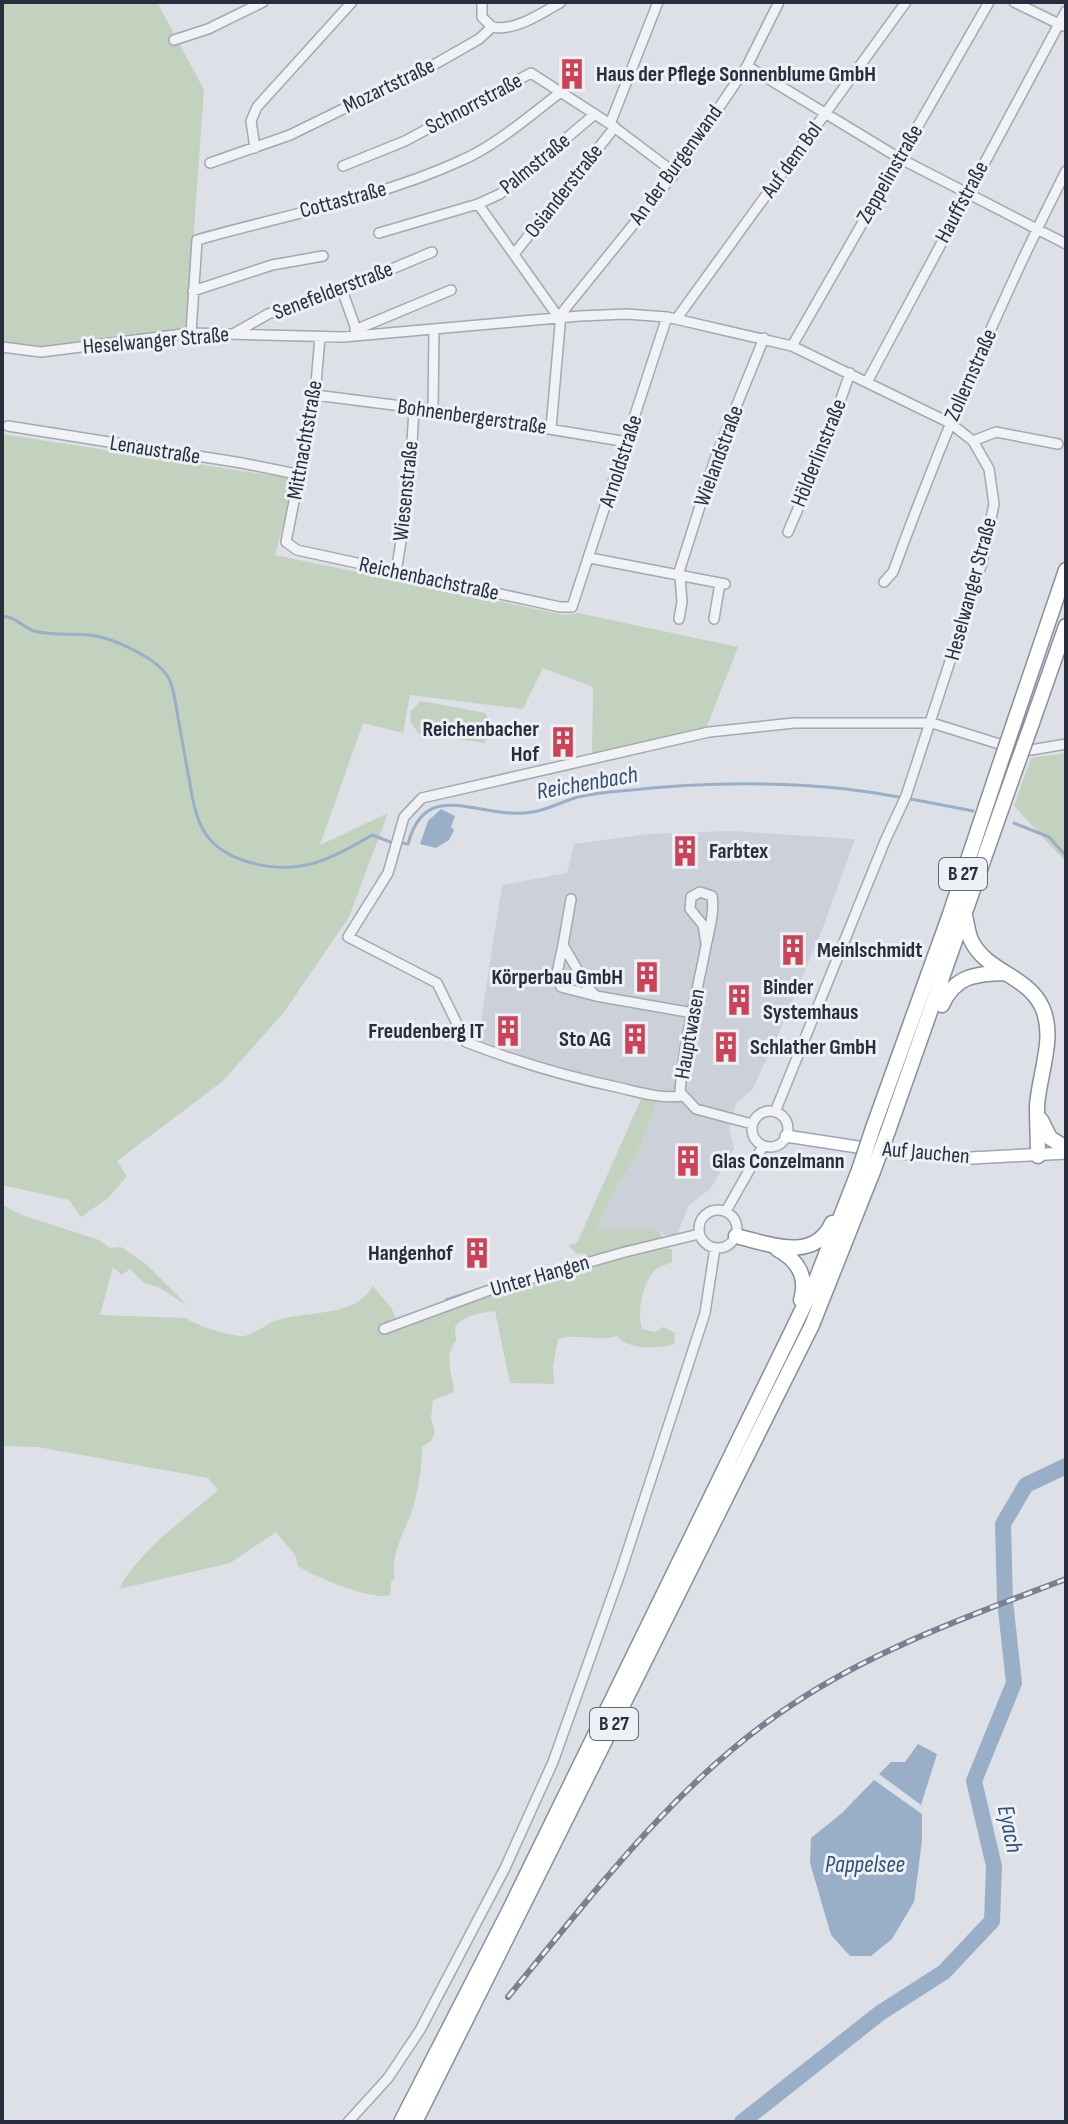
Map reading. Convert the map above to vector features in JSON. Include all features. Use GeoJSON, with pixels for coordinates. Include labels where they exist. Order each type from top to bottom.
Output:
{"type":"FeatureCollection","features":[{"type":"Feature","properties":{"kind":"highway","name":"B 27"},"geometry":{"type":"LineString","coordinates":[[415,2122],[812,1325],[1066,570]]}},
{"type":"Feature","properties":{"kind":"highway","name":"B 27"},"geometry":{"type":"LineString","coordinates":[[880,1130],[923,1036],[1066,626]]}},
{"type":"Feature","properties":{"kind":"highway"},"geometry":{"type":"LineString","coordinates":[[965,916],[971,940],[984,958],[1021,980],[1034,993],[1044,1010],[1047,1030],[1037,1104],[1038,1156]]}},
{"type":"Feature","properties":{"kind":"highway"},"geometry":{"type":"LineString","coordinates":[[923,1036],[935,1020],[948,991],[960,981],[977,974],[1005,973]]}},
{"type":"Feature","properties":{"kind":"highway"},"geometry":{"type":"LineString","coordinates":[[1037,1104],[1043,1128],[1066,1151]]}},
{"type":"Feature","properties":{"kind":"highway","name":"B 27"},"geometry":{"type":"LineString","coordinates":[[401,2122],[508,1913],[788,1339],[852,1188],[865,1172]]}},
{"type":"Feature","properties":{"kind":"highway"},"geometry":{"type":"LineString","coordinates":[[736,1236],[789,1248],[820,1242],[852,1188]]}},
{"type":"Feature","properties":{"kind":"highway"},"geometry":{"type":"LineString","coordinates":[[766,1243],[790,1256],[802,1273],[804,1290],[788,1339]]}},
{"type":"Feature","properties":{"kind":"main road","name":"Auf Jauchen"},"geometry":{"type":"LineString","coordinates":[[786,1136],[912,1154],[971,1158],[1038,1156],[1066,1151]]}},
{"type":"Feature","properties":{"kind":"street"},"geometry":{"type":"LineString","coordinates":[[174,40],[208,29],[263,2]]}},
{"type":"Feature","properties":{"kind":"street"},"geometry":{"type":"LineString","coordinates":[[255,148],[251,121],[257,107],[352,2]]}},
{"type":"Feature","properties":{"kind":"street"},"geometry":{"type":"LineString","coordinates":[[482,2],[482,17],[492,27]]}},
{"type":"Feature","properties":{"kind":"street","name":"Mozartstraße"},"geometry":{"type":"LineString","coordinates":[[210,163],[290,135],[437,63],[479,39],[492,27],[502,30],[516,25],[561,2]]}},
{"type":"Feature","properties":{"kind":"street","name":"Osianderstraße"},"geometry":{"type":"LineString","coordinates":[[514,254],[612,125],[658,2]]}},
{"type":"Feature","properties":{"kind":"street","name":"An der Burgenwand"},"geometry":{"type":"LineString","coordinates":[[559,318],[675,173],[747,66],[779,2]]}},
{"type":"Feature","properties":{"kind":"street","name":"Auf dem Bol"},"geometry":{"type":"LineString","coordinates":[[672,318],[906,2]]}},
{"type":"Feature","properties":{"kind":"street","name":"Zeppelinstraße"},"geometry":{"type":"LineString","coordinates":[[792,346],[989,2]]}},
{"type":"Feature","properties":{"kind":"street"},"geometry":{"type":"LineString","coordinates":[[1014,2],[1063,26]]}},
{"type":"Feature","properties":{"kind":"street","name":"Hauffstraße"},"geometry":{"type":"LineString","coordinates":[[867,382],[967,191],[1063,26],[1066,11]]}},
{"type":"Feature","properties":{"kind":"street"},"geometry":{"type":"LineString","coordinates":[[747,66],[899,158],[1066,244]]}},
{"type":"Feature","properties":{"kind":"street","name":"Schnorrstraße"},"geometry":{"type":"LineString","coordinates":[[343,166],[405,141],[531,73],[612,125],[675,173]]}},
{"type":"Feature","properties":{"kind":"street","name":"Cottastraße"},"geometry":{"type":"LineString","coordinates":[[191,333],[197,240],[404,183],[462,161],[505,134],[561,92]]}},
{"type":"Feature","properties":{"kind":"street","name":"Palmstraße"},"geometry":{"type":"LineString","coordinates":[[379,233],[478,204],[500,194],[595,114]]}},
{"type":"Feature","properties":{"kind":"street","name":"Zollernstraße"},"geometry":{"type":"LineString","coordinates":[[884,582],[893,572],[950,423],[1037,228],[1066,171]]}},
{"type":"Feature","properties":{"kind":"street","name":"Osianderstraße"},"geometry":{"type":"LineString","coordinates":[[478,204],[559,318]]}},
{"type":"Feature","properties":{"kind":"street","name":"Senefelderstraße"},"geometry":{"type":"LineString","coordinates":[[235,333],[268,314],[342,290],[432,252]]}},
{"type":"Feature","properties":{"kind":"street"},"geometry":{"type":"LineString","coordinates":[[193,291],[272,265],[323,256]]}},
{"type":"Feature","properties":{"kind":"street"},"geometry":{"type":"LineString","coordinates":[[342,290],[357,332],[451,290]]}},
{"type":"Feature","properties":{"kind":"street","name":"Heselwanger Straße"},"geometry":{"type":"LineString","coordinates":[[2,347],[41,352],[191,333],[320,337],[626,314],[672,318],[792,346],[950,423],[973,441],[989,469],[994,504],[982,563],[906,796],[775,1112]]}},
{"type":"Feature","properties":{"kind":"street"},"geometry":{"type":"LineString","coordinates":[[551,428],[559,318]]}},
{"type":"Feature","properties":{"kind":"street","name":"Arnoldstraße"},"geometry":{"type":"LineString","coordinates":[[575,606],[672,318]]}},
{"type":"Feature","properties":{"kind":"street"},"geometry":{"type":"LineString","coordinates":[[433,410],[434,329]]}},
{"type":"Feature","properties":{"kind":"street","name":"Mittnachtstraße"},"geometry":{"type":"LineString","coordinates":[[286,542],[315,395],[320,337]]}},
{"type":"Feature","properties":{"kind":"street","name":"Wielandstraße"},"geometry":{"type":"LineString","coordinates":[[679,575],[716,456],[764,338]]}},
{"type":"Feature","properties":{"kind":"street","name":"Hölderlinstraße"},"geometry":{"type":"LineString","coordinates":[[788,532],[822,453],[850,373]]}},
{"type":"Feature","properties":{"kind":"street","name":"Bohnenbergerstraße"},"geometry":{"type":"LineString","coordinates":[[315,395],[433,410],[628,442]]}},
{"type":"Feature","properties":{"kind":"street","name":"Wiesenstraße"},"geometry":{"type":"LineString","coordinates":[[396,572],[409,493],[414,409]]}},
{"type":"Feature","properties":{"kind":"street","name":"Lenaustraße"},"geometry":{"type":"LineString","coordinates":[[8,426],[301,475]]}},
{"type":"Feature","properties":{"kind":"street"},"geometry":{"type":"LineString","coordinates":[[973,441],[996,432],[1058,444]]}},
{"type":"Feature","properties":{"kind":"street","name":"Reichenbachstraße"},"geometry":{"type":"LineString","coordinates":[[286,542],[297,550],[396,572],[560,607],[575,606]]}},
{"type":"Feature","properties":{"kind":"street"},"geometry":{"type":"LineString","coordinates":[[590,558],[722,584],[714,619]]}},
{"type":"Feature","properties":{"kind":"street"},"geometry":{"type":"LineString","coordinates":[[679,575],[682,602],[679,619]]}},
{"type":"Feature","properties":{"kind":"street"},"geometry":{"type":"LineString","coordinates":[[683,1096],[658,1096],[584,1080],[512,1060],[466,1042],[437,983],[348,937],[388,873],[404,817],[422,798],[709,732],[794,723],[932,723],[1012,748],[1031,750],[1066,744]]}},
{"type":"Feature","properties":{"kind":"street","name":"Hauptwasen"},"geometry":{"type":"LineString","coordinates":[[706,943],[703,925],[690,909],[691,897],[700,892],[712,896],[713,903],[706,943],[693,1013],[681,1072],[680,1092],[696,1109],[752,1124]]}},
{"type":"Feature","properties":{"kind":"street"},"geometry":{"type":"LineString","coordinates":[[571,899],[557,973],[561,987],[693,1013]]}},
{"type":"Feature","properties":{"kind":"street"},"geometry":{"type":"LineString","coordinates":[[563,945],[596,996]]}},
{"type":"Feature","properties":{"kind":"street"},"geometry":{"type":"LineString","coordinates":[[775,1112],[786,1120],[786,1136],[776,1146],[763,1146],[754,1138],[752,1124],[762,1113],[775,1112]]}},
{"type":"Feature","properties":{"kind":"street"},"geometry":{"type":"LineString","coordinates":[[726,1211],[763,1146]]}},
{"type":"Feature","properties":{"kind":"street"},"geometry":{"type":"LineString","coordinates":[[713,1210],[726,1211],[736,1224],[736,1236],[727,1245],[715,1248],[705,1243],[699,1234],[699,1222],[713,1210]]}},
{"type":"Feature","properties":{"kind":"street","name":"Unter Hangen"},"geometry":{"type":"LineString","coordinates":[[384,1329],[487,1291],[699,1234]]}},
{"type":"Feature","properties":{"kind":"street"},"geometry":{"type":"LineString","coordinates":[[348,2122],[388,2078],[420,2030],[512,1855],[553,1762],[611,1601],[705,1313],[715,1248]]}},
{"type":"Feature","properties":{"kind":"shaded area"},"geometry":{"type":"Polygon","coordinates":[[[732,831],[855,839],[783,1024],[752,1090],[737,1102],[729,1126],[734,1149],[710,1189],[689,1205],[676,1236],[664,1235],[659,1230],[596,1227],[636,1157],[657,1103],[656,1090],[587,1078],[478,1040],[502,885],[567,873],[574,844],[648,834],[732,831]]]}},
{"type":"Feature","properties":{"kind":"green space"},"geometry":{"type":"Polygon","coordinates":[[[2,2],[157,2],[204,90],[186,340],[41,357],[2,353],[2,2]]]}},
{"type":"Feature","properties":{"kind":"green space"},"geometry":{"type":"Polygon","coordinates":[[[2,434],[296,479],[275,555],[738,647],[705,731],[592,758],[593,687],[543,668],[523,709],[410,695],[403,733],[363,723],[320,845],[388,813],[349,917],[284,1012],[223,1081],[117,1161],[127,1176],[108,1198],[81,1217],[69,1200],[2,1185],[2,434]]]}},
{"type":"Feature","properties":{"kind":"green space"},"geometry":{"type":"Polygon","coordinates":[[[421,701],[486,713],[489,726],[485,743],[419,734],[411,723],[410,712],[421,701]]]}},
{"type":"Feature","properties":{"kind":"green space"},"geometry":{"type":"Polygon","coordinates":[[[1066,753],[1066,862],[1014,806],[1031,758],[1066,753]]]}},
{"type":"Feature","properties":{"kind":"green space"},"geometry":{"type":"Polygon","coordinates":[[[655,1096],[657,1103],[636,1157],[617,1186],[597,1227],[659,1230],[663,1240],[658,1248],[672,1249],[672,1262],[656,1270],[646,1284],[640,1315],[642,1329],[656,1332],[663,1327],[675,1333],[674,1344],[643,1347],[628,1344],[617,1336],[558,1339],[553,1366],[554,1384],[510,1383],[495,1311],[474,1315],[460,1322],[455,1327],[456,1341],[449,1359],[454,1392],[433,1400],[431,1419],[435,1432],[431,1441],[422,1447],[417,1490],[397,1550],[390,1595],[370,1595],[306,1571],[298,1566],[295,1555],[276,1532],[230,1563],[119,1589],[151,1548],[218,1490],[208,1478],[38,1447],[2,1446],[2,1205],[22,1215],[99,1240],[110,1248],[121,1247],[146,1264],[188,1306],[160,1288],[143,1282],[130,1269],[122,1275],[113,1267],[100,1315],[186,1318],[214,1330],[244,1336],[278,1320],[343,1308],[365,1296],[373,1286],[392,1309],[396,1320],[435,1305],[590,1262],[585,1253],[577,1254],[568,1245],[577,1243],[642,1097],[655,1096]]]}},
{"type":"Feature","properties":{"kind":"water"},"geometry":{"type":"Polygon","coordinates":[[[441,809],[455,816],[451,827],[454,830],[449,840],[436,848],[420,844],[428,821],[441,809]]]}},
{"type":"Feature","properties":{"kind":"water"},"geometry":{"type":"Polygon","coordinates":[[[918,1744],[937,1754],[921,1805],[879,1774],[891,1762],[905,1762],[918,1744]]]}},
{"type":"Feature","properties":{"kind":"water","name":"Pappelsee"},"geometry":{"type":"Polygon","coordinates":[[[874,1780],[922,1814],[922,1841],[914,1902],[892,1939],[871,1956],[850,1956],[831,1935],[810,1863],[811,1838],[842,1813],[874,1780]]]}},
{"type":"Feature","properties":{"kind":"waterway","name":"Reichenbach"},"geometry":{"type":"LineString","coordinates":[[2,616],[41,633],[89,635],[109,640],[144,655],[162,670],[173,691],[199,821],[212,842],[222,851],[252,863],[285,867],[329,858],[372,835],[393,843]]}},
{"type":"Feature","properties":{"kind":"waterway","name":"Reichenbach"},"geometry":{"type":"LineString","coordinates":[[401,843],[408,844],[416,823],[428,811],[442,806],[532,812],[589,795],[677,786],[818,786],[878,793],[973,811]]}},
{"type":"Feature","properties":{"kind":"waterway","name":"Reichenbach"},"geometry":{"type":"LineString","coordinates":[[1014,823],[1049,837],[1066,856]]}},
{"type":"Feature","properties":{"kind":"waterway"},"geometry":{"type":"LineString","coordinates":[[622,1248],[630,1246]]}},
{"type":"Feature","properties":{"kind":"waterway"},"geometry":{"type":"LineString","coordinates":[[446,1300],[492,1285]]}},
{"type":"Feature","properties":{"kind":"waterway","name":"Eyach"},"geometry":{"type":"LineString","coordinates":[[742,2122],[880,2013],[944,1972],[992,1921],[994,1866],[974,1781],[1014,1683],[1005,1601],[1003,1524],[1026,1485],[1066,1466]]}},
{"type":"Feature","properties":{"kind":"railway"},"geometry":{"type":"LineString","coordinates":[[508,1997],[639,1841],[710,1769],[749,1736],[822,1686],[889,1650],[1066,1579]]}},
{"type":"Feature","properties":{"kind":"place","name":"Haus der Pflege Sonnenblume GmbH"},"geometry":{"type":"Point","coordinates":[572,74]}},
{"type":"Feature","properties":{"kind":"place","name":"Reichenbacher Hof"},"geometry":{"type":"Point","coordinates":[563,742]}},
{"type":"Feature","properties":{"kind":"place","name":"Farbtex"},"geometry":{"type":"Point","coordinates":[685,851]}},
{"type":"Feature","properties":{"kind":"place","name":"Meinlschmidt"},"geometry":{"type":"Point","coordinates":[793,950]}},
{"type":"Feature","properties":{"kind":"place","name":"Körperbau GmbH"},"geometry":{"type":"Point","coordinates":[647,977]}},
{"type":"Feature","properties":{"kind":"place","name":"Binder Systemhaus"},"geometry":{"type":"Point","coordinates":[739,1000]}},
{"type":"Feature","properties":{"kind":"place","name":"Freudenberg IT"},"geometry":{"type":"Point","coordinates":[508,1031]}},
{"type":"Feature","properties":{"kind":"place","name":"Sto AG"},"geometry":{"type":"Point","coordinates":[635,1039]}},
{"type":"Feature","properties":{"kind":"place","name":"Schlather GmbH"},"geometry":{"type":"Point","coordinates":[726,1047]}},
{"type":"Feature","properties":{"kind":"place","name":"Glas Conzelmann"},"geometry":{"type":"Point","coordinates":[688,1161]}},
{"type":"Feature","properties":{"kind":"place","name":"Hangenhof"},"geometry":{"type":"Point","coordinates":[477,1253]}}]}
